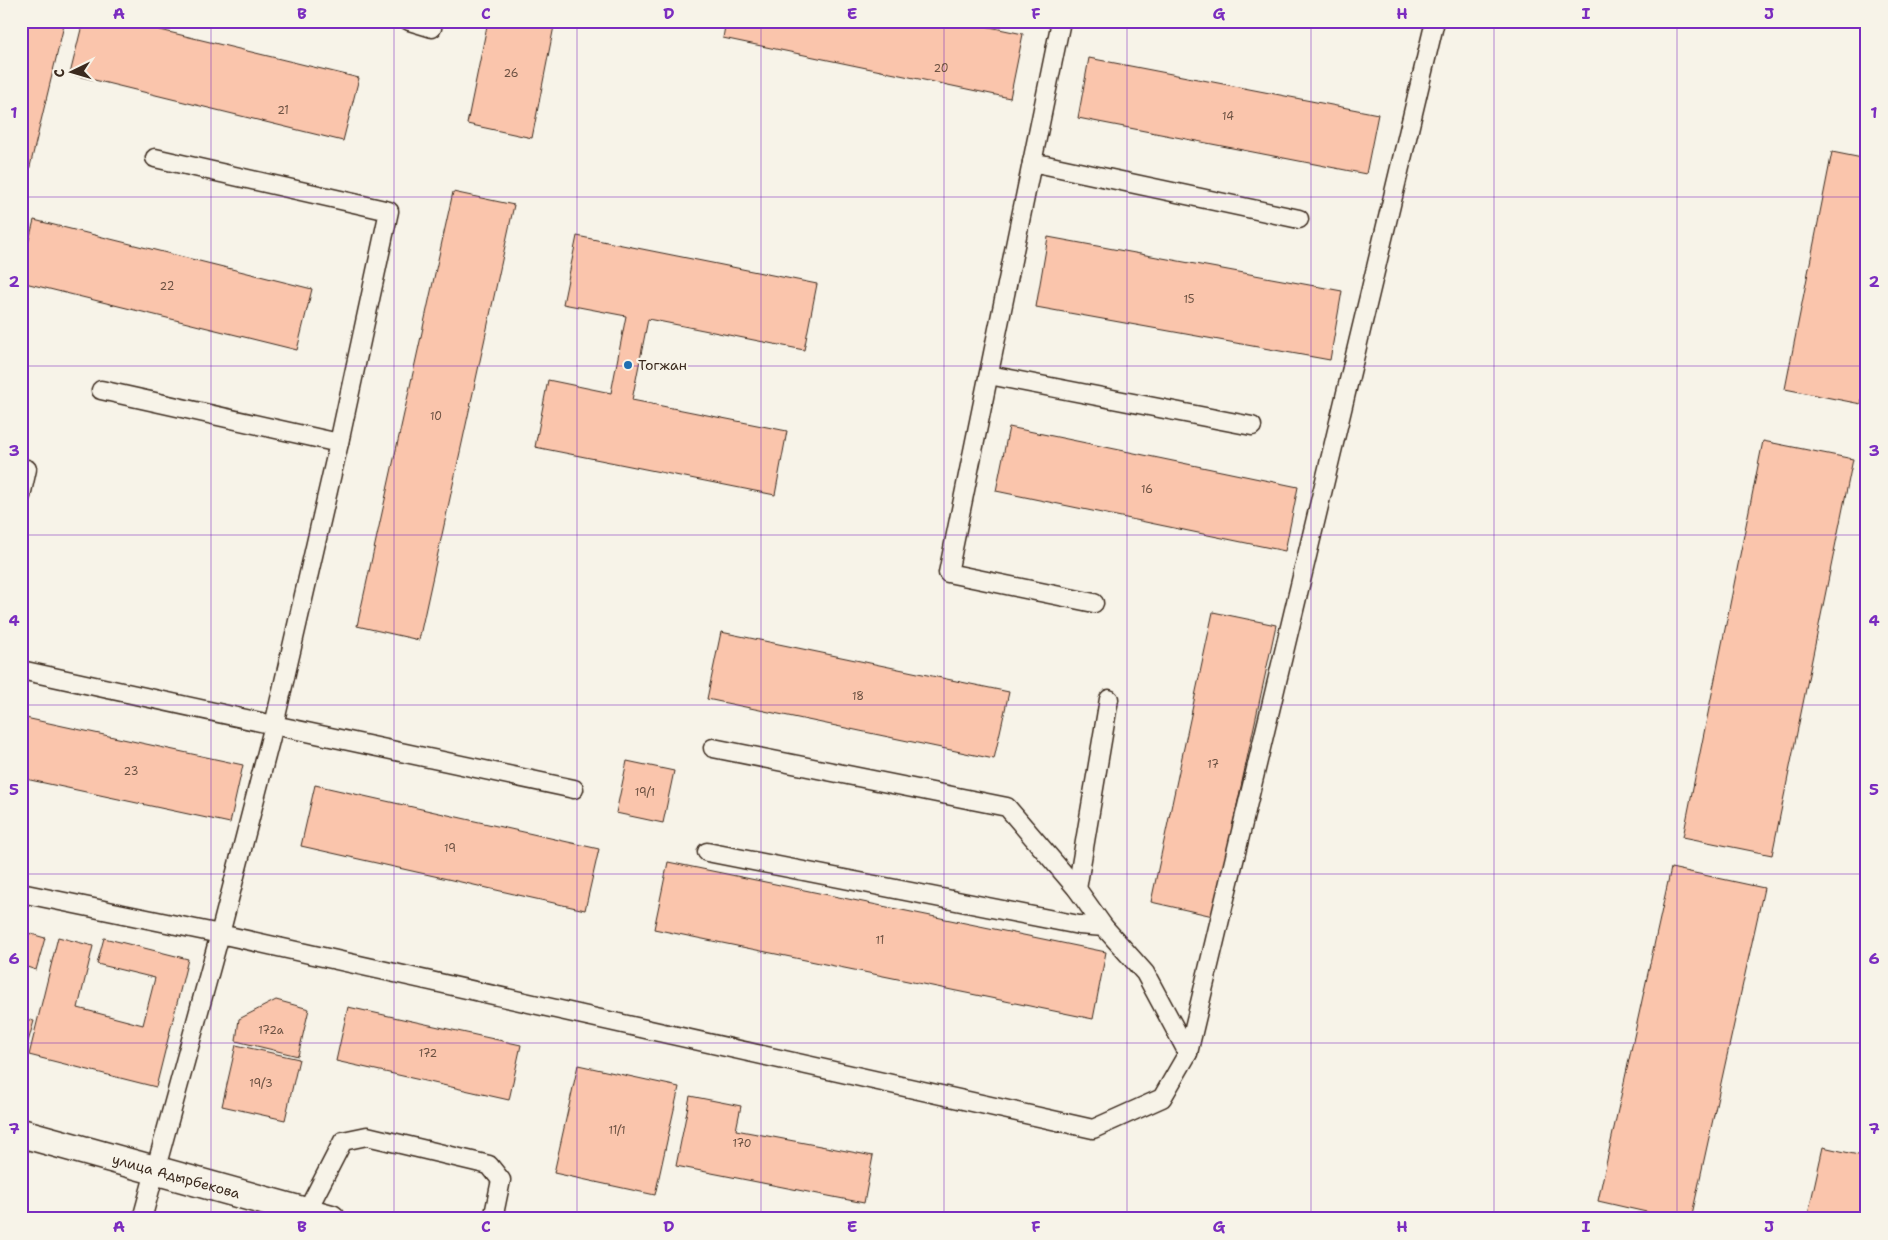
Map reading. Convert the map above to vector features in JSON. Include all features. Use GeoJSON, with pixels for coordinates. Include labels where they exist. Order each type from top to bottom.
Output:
{"type":"FeatureCollection","features":[{"type":"Feature","properties":{"kind":"main road","name":"улица Адырбекова"},"geometry":{"type":"LineString","coordinates":[[21,1133],[318,1216]]}},
{"type":"Feature","properties":{"kind":"lane"},"geometry":{"type":"LineString","coordinates":[[409,21],[432,28],[433,21]]}},
{"type":"Feature","properties":{"kind":"lane"},"geometry":{"type":"LineString","coordinates":[[1061,21],[948,573],[1094,603]]}},
{"type":"Feature","properties":{"kind":"lane"},"geometry":{"type":"LineString","coordinates":[[21,893],[220,934],[1093,1130],[1162,1098],[1188,1053],[1435,21]]}},
{"type":"Feature","properties":{"kind":"lane"},"geometry":{"type":"LineString","coordinates":[[142,1219],[220,934],[274,725],[339,443],[389,211],[155,158]]}},
{"type":"Feature","properties":{"kind":"lane"},"geometry":{"type":"LineString","coordinates":[[1032,162],[1299,219]]}},
{"type":"Feature","properties":{"kind":"lane"},"geometry":{"type":"LineString","coordinates":[[989,375],[1252,426]]}},
{"type":"Feature","properties":{"kind":"lane"},"geometry":{"type":"LineString","coordinates":[[101,390],[339,443]]}},
{"type":"Feature","properties":{"kind":"lane"},"geometry":{"type":"LineString","coordinates":[[21,496],[27,469]]}},
{"type":"Feature","properties":{"kind":"lane"},"geometry":{"type":"LineString","coordinates":[[21,670],[574,789]]}},
{"type":"Feature","properties":{"kind":"lane"},"geometry":{"type":"LineString","coordinates":[[1077,889],[1109,699]]}},
{"type":"Feature","properties":{"kind":"lane"},"geometry":{"type":"LineString","coordinates":[[713,748],[1007,807],[1077,889],[1104,927],[1145,973],[1188,1053]]}},
{"type":"Feature","properties":{"kind":"lane"},"geometry":{"type":"LineString","coordinates":[[707,852],[1079,925],[1104,927]]}},
{"type":"Feature","properties":{"kind":"lane"},"geometry":{"type":"LineString","coordinates":[[318,1216],[344,1141],[367,1136],[488,1165],[501,1180],[493,1219]]}},
{"type":"Feature","properties":{"kind":"building"},"geometry":{"type":"Polygon","coordinates":[[[21,21],[65,21],[21,204],[21,21]]]}},
{"type":"Feature","properties":{"kind":"building"},"geometry":{"type":"Polygon","coordinates":[[[83,21],[123,21],[359,78],[343,141],[70,74],[83,21]]]}},
{"type":"Feature","properties":{"kind":"building"},"geometry":{"type":"Polygon","coordinates":[[[488,21],[555,21],[532,138],[467,124],[488,21]]]}},
{"type":"Feature","properties":{"kind":"building"},"geometry":{"type":"Polygon","coordinates":[[[726,21],[961,21],[1023,34],[1010,98],[723,38],[726,21]]]}},
{"type":"Feature","properties":{"kind":"building"},"geometry":{"type":"Polygon","coordinates":[[[1089,58],[1378,114],[1366,174],[1078,118],[1089,58]]]}},
{"type":"Feature","properties":{"kind":"building"},"geometry":{"type":"Polygon","coordinates":[[[1832,152],[1867,159],[1867,375],[1861,404],[1785,389],[1832,152]]]}},
{"type":"Feature","properties":{"kind":"building"},"geometry":{"type":"Polygon","coordinates":[[[453,192],[514,205],[419,640],[357,626],[453,192]]]}},
{"type":"Feature","properties":{"kind":"building"},"geometry":{"type":"Polygon","coordinates":[[[34,220],[312,289],[297,350],[21,282],[21,272],[34,220]]]}},
{"type":"Feature","properties":{"kind":"building","name":"Тогжан"},"geometry":{"type":"Polygon","coordinates":[[[577,236],[817,284],[804,350],[648,319],[632,400],[787,431],[775,495],[535,447],[548,380],[611,393],[626,316],[563,304],[577,236]]]}},
{"type":"Feature","properties":{"kind":"building"},"geometry":{"type":"Polygon","coordinates":[[[1048,237],[1342,291],[1330,360],[1036,307],[1048,237]]]}},
{"type":"Feature","properties":{"kind":"building"},"geometry":{"type":"Polygon","coordinates":[[[1009,427],[1298,487],[1285,551],[996,491],[1009,427]]]}},
{"type":"Feature","properties":{"kind":"building"},"geometry":{"type":"Polygon","coordinates":[[[1763,441],[1853,459],[1772,855],[1683,837],[1763,441]]]}},
{"type":"Feature","properties":{"kind":"building"},"geometry":{"type":"Polygon","coordinates":[[[1213,612],[1276,625],[1213,916],[1151,902],[1213,612]]]}},
{"type":"Feature","properties":{"kind":"building"},"geometry":{"type":"Polygon","coordinates":[[[721,632],[1009,692],[994,759],[707,699],[721,632]]]}},
{"type":"Feature","properties":{"kind":"building"},"geometry":{"type":"Polygon","coordinates":[[[21,717],[243,765],[230,823],[21,778],[21,717]]]}},
{"type":"Feature","properties":{"kind":"building"},"geometry":{"type":"Polygon","coordinates":[[[627,761],[674,771],[663,823],[616,813],[627,761]]]}},
{"type":"Feature","properties":{"kind":"building"},"geometry":{"type":"Polygon","coordinates":[[[315,785],[599,849],[585,910],[301,846],[315,785]]]}},
{"type":"Feature","properties":{"kind":"building"},"geometry":{"type":"Polygon","coordinates":[[[668,862],[1106,952],[1093,1019],[654,929],[668,862]]]}},
{"type":"Feature","properties":{"kind":"building"},"geometry":{"type":"Polygon","coordinates":[[[1671,868],[1764,888],[1691,1219],[1677,1219],[1598,1201],[1671,868]]]}},
{"type":"Feature","properties":{"kind":"building"},"geometry":{"type":"Polygon","coordinates":[[[21,931],[45,938],[36,970],[21,965],[21,931]]]}},
{"type":"Feature","properties":{"kind":"building"},"geometry":{"type":"Polygon","coordinates":[[[58,937],[93,946],[78,1008],[143,1025],[155,978],[97,964],[104,938],[188,959],[156,1087],[29,1055],[58,937]]]}},
{"type":"Feature","properties":{"kind":"building"},"geometry":{"type":"Polygon","coordinates":[[[276,1000],[309,1009],[298,1056],[236,1041],[239,1019],[276,1000]]]}},
{"type":"Feature","properties":{"kind":"building"},"geometry":{"type":"Polygon","coordinates":[[[348,1007],[521,1045],[509,1100],[336,1061],[348,1007]]]}},
{"type":"Feature","properties":{"kind":"building"},"geometry":{"type":"Polygon","coordinates":[[[21,1018],[34,1021],[23,1059],[21,1058],[21,1018]]]}},
{"type":"Feature","properties":{"kind":"building"},"geometry":{"type":"Polygon","coordinates":[[[236,1045],[299,1059],[285,1120],[222,1106],[236,1045]]]}},
{"type":"Feature","properties":{"kind":"building"},"geometry":{"type":"Polygon","coordinates":[[[578,1065],[679,1087],[655,1195],[554,1173],[578,1065]]]}},
{"type":"Feature","properties":{"kind":"building"},"geometry":{"type":"Polygon","coordinates":[[[690,1096],[741,1106],[736,1130],[873,1156],[864,1203],[676,1166],[690,1096]]]}},
{"type":"Feature","properties":{"kind":"building"},"geometry":{"type":"Polygon","coordinates":[[[1823,1147],[1867,1157],[1867,1219],[1807,1219],[1823,1147]]]}},
{"type":"Feature","properties":{"kind":"place","name":"Тогжан"},"geometry":{"type":"Point","coordinates":[628,365]}}]}
